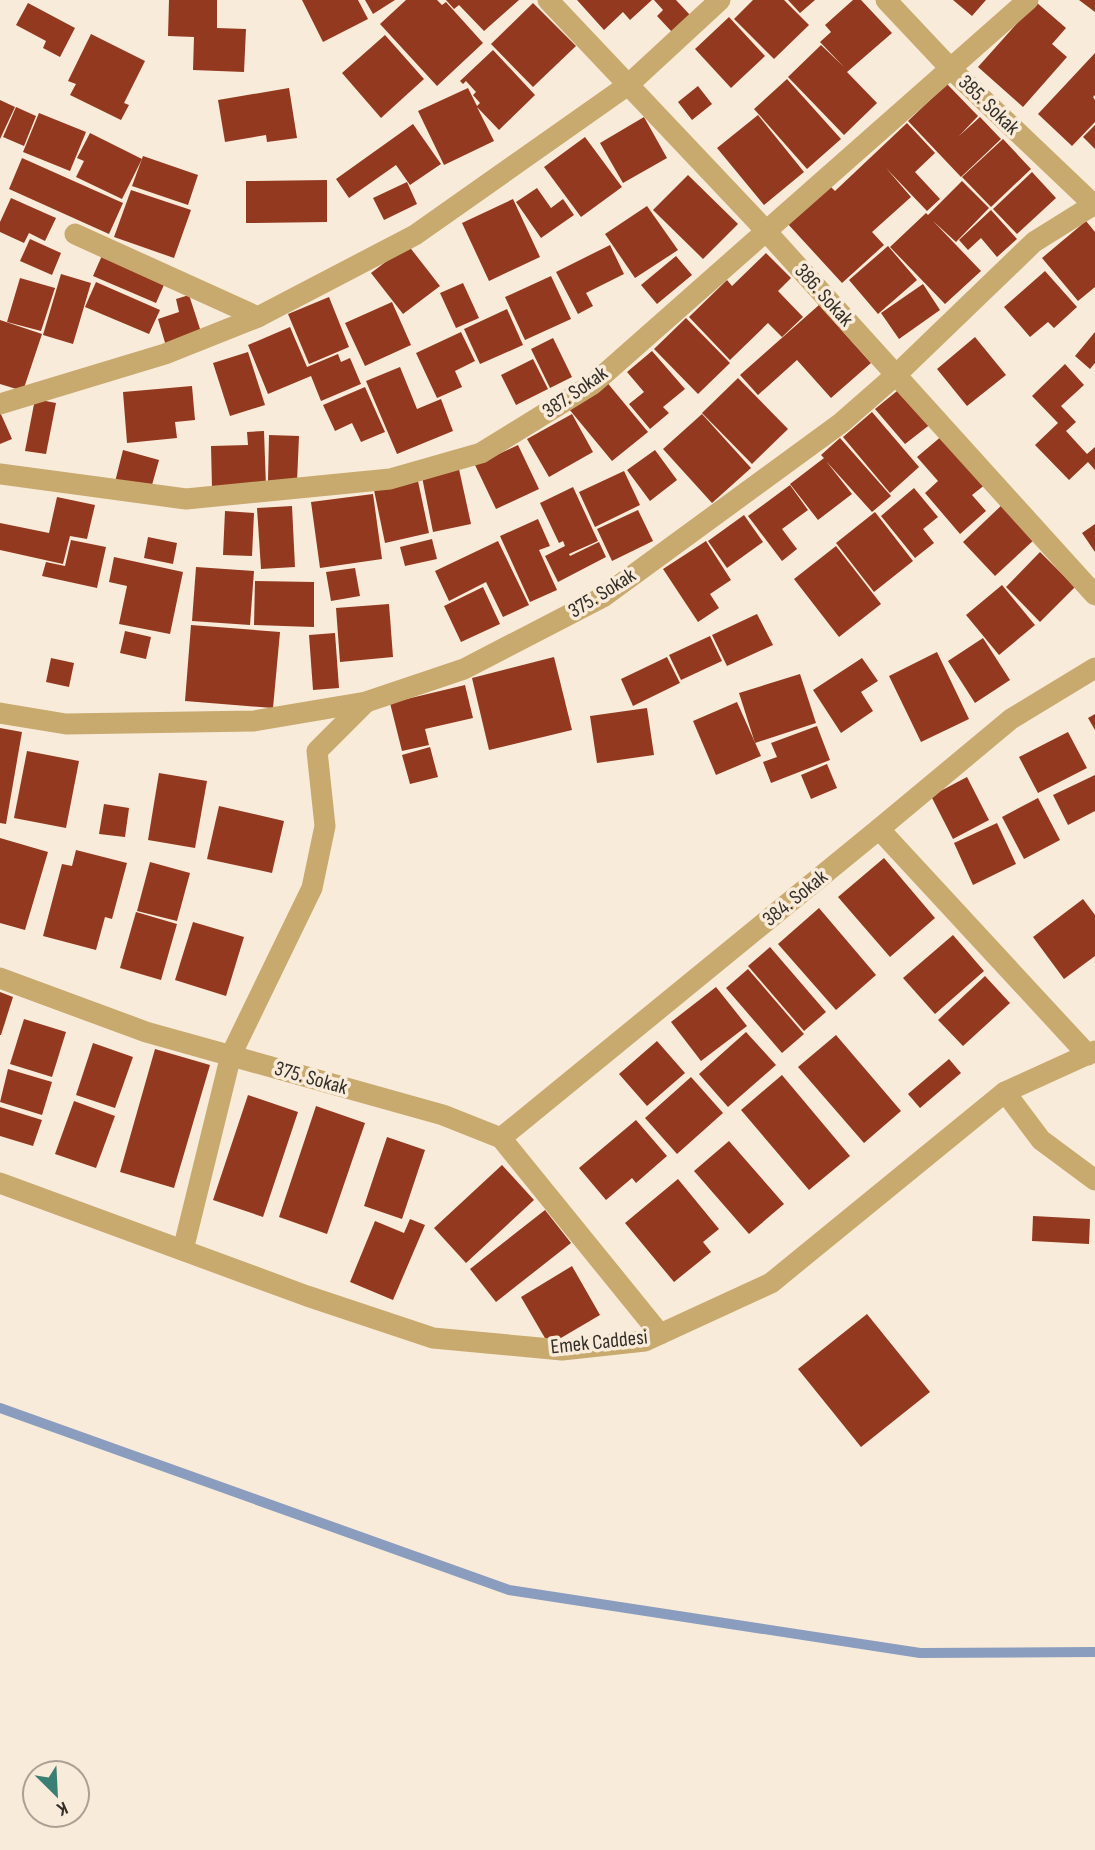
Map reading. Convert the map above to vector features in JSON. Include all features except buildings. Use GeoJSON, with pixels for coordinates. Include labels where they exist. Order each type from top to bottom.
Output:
{"type":"FeatureCollection","features":[{"type":"Feature","properties":{"kind":"street","name":"386. Sokak"},"geometry":{"type":"LineString","coordinates":[[548,0],[766,231],[1095,595]]}},
{"type":"Feature","properties":{"kind":"street"},"geometry":{"type":"LineString","coordinates":[[0,404],[165,354],[258,317],[415,235],[628,85],[720,0]]}},
{"type":"Feature","properties":{"kind":"street","name":"385. Sokak"},"geometry":{"type":"LineString","coordinates":[[886,0],[950,68],[1095,205]]}},
{"type":"Feature","properties":{"kind":"street","name":"387. Sokak"},"geometry":{"type":"LineString","coordinates":[[0,474],[186,499],[390,479],[481,453],[593,384],[1028,0]]}},
{"type":"Feature","properties":{"kind":"street","name":"375. Sokak"},"geometry":{"type":"LineString","coordinates":[[0,713],[66,724],[254,721],[366,702],[464,668],[603,597],[841,423],[897,374],[1034,242],[1095,205]]}},
{"type":"Feature","properties":{"kind":"street"},"geometry":{"type":"LineString","coordinates":[[75,234],[258,317]]}},
{"type":"Feature","properties":{"kind":"street","name":"384. Sokak"},"geometry":{"type":"LineString","coordinates":[[501,1138],[1011,719],[1095,668]]}},
{"type":"Feature","properties":{"kind":"street"},"geometry":{"type":"LineString","coordinates":[[183,1250],[231,1055],[312,888],[325,826],[317,751],[366,702]]}},
{"type":"Feature","properties":{"kind":"street"},"geometry":{"type":"LineString","coordinates":[[879,829],[1091,1053]]}},
{"type":"Feature","properties":{"kind":"street","name":"375. Sokak"},"geometry":{"type":"LineString","coordinates":[[0,978],[146,1032],[443,1115],[501,1138],[660,1334]]}},
{"type":"Feature","properties":{"kind":"street","name":"Emek Caddesi"},"geometry":{"type":"LineString","coordinates":[[0,1183],[307,1296],[433,1338],[562,1350],[645,1341],[771,1283],[1005,1092],[1091,1053]]}},
{"type":"Feature","properties":{"kind":"street"},"geometry":{"type":"LineString","coordinates":[[1005,1092],[1041,1140],[1095,1180]]}},
{"type":"Feature","properties":{"kind":"waterway"},"geometry":{"type":"LineString","coordinates":[[0,1408],[509,1590],[920,1653],[1095,1652]]}}]}
